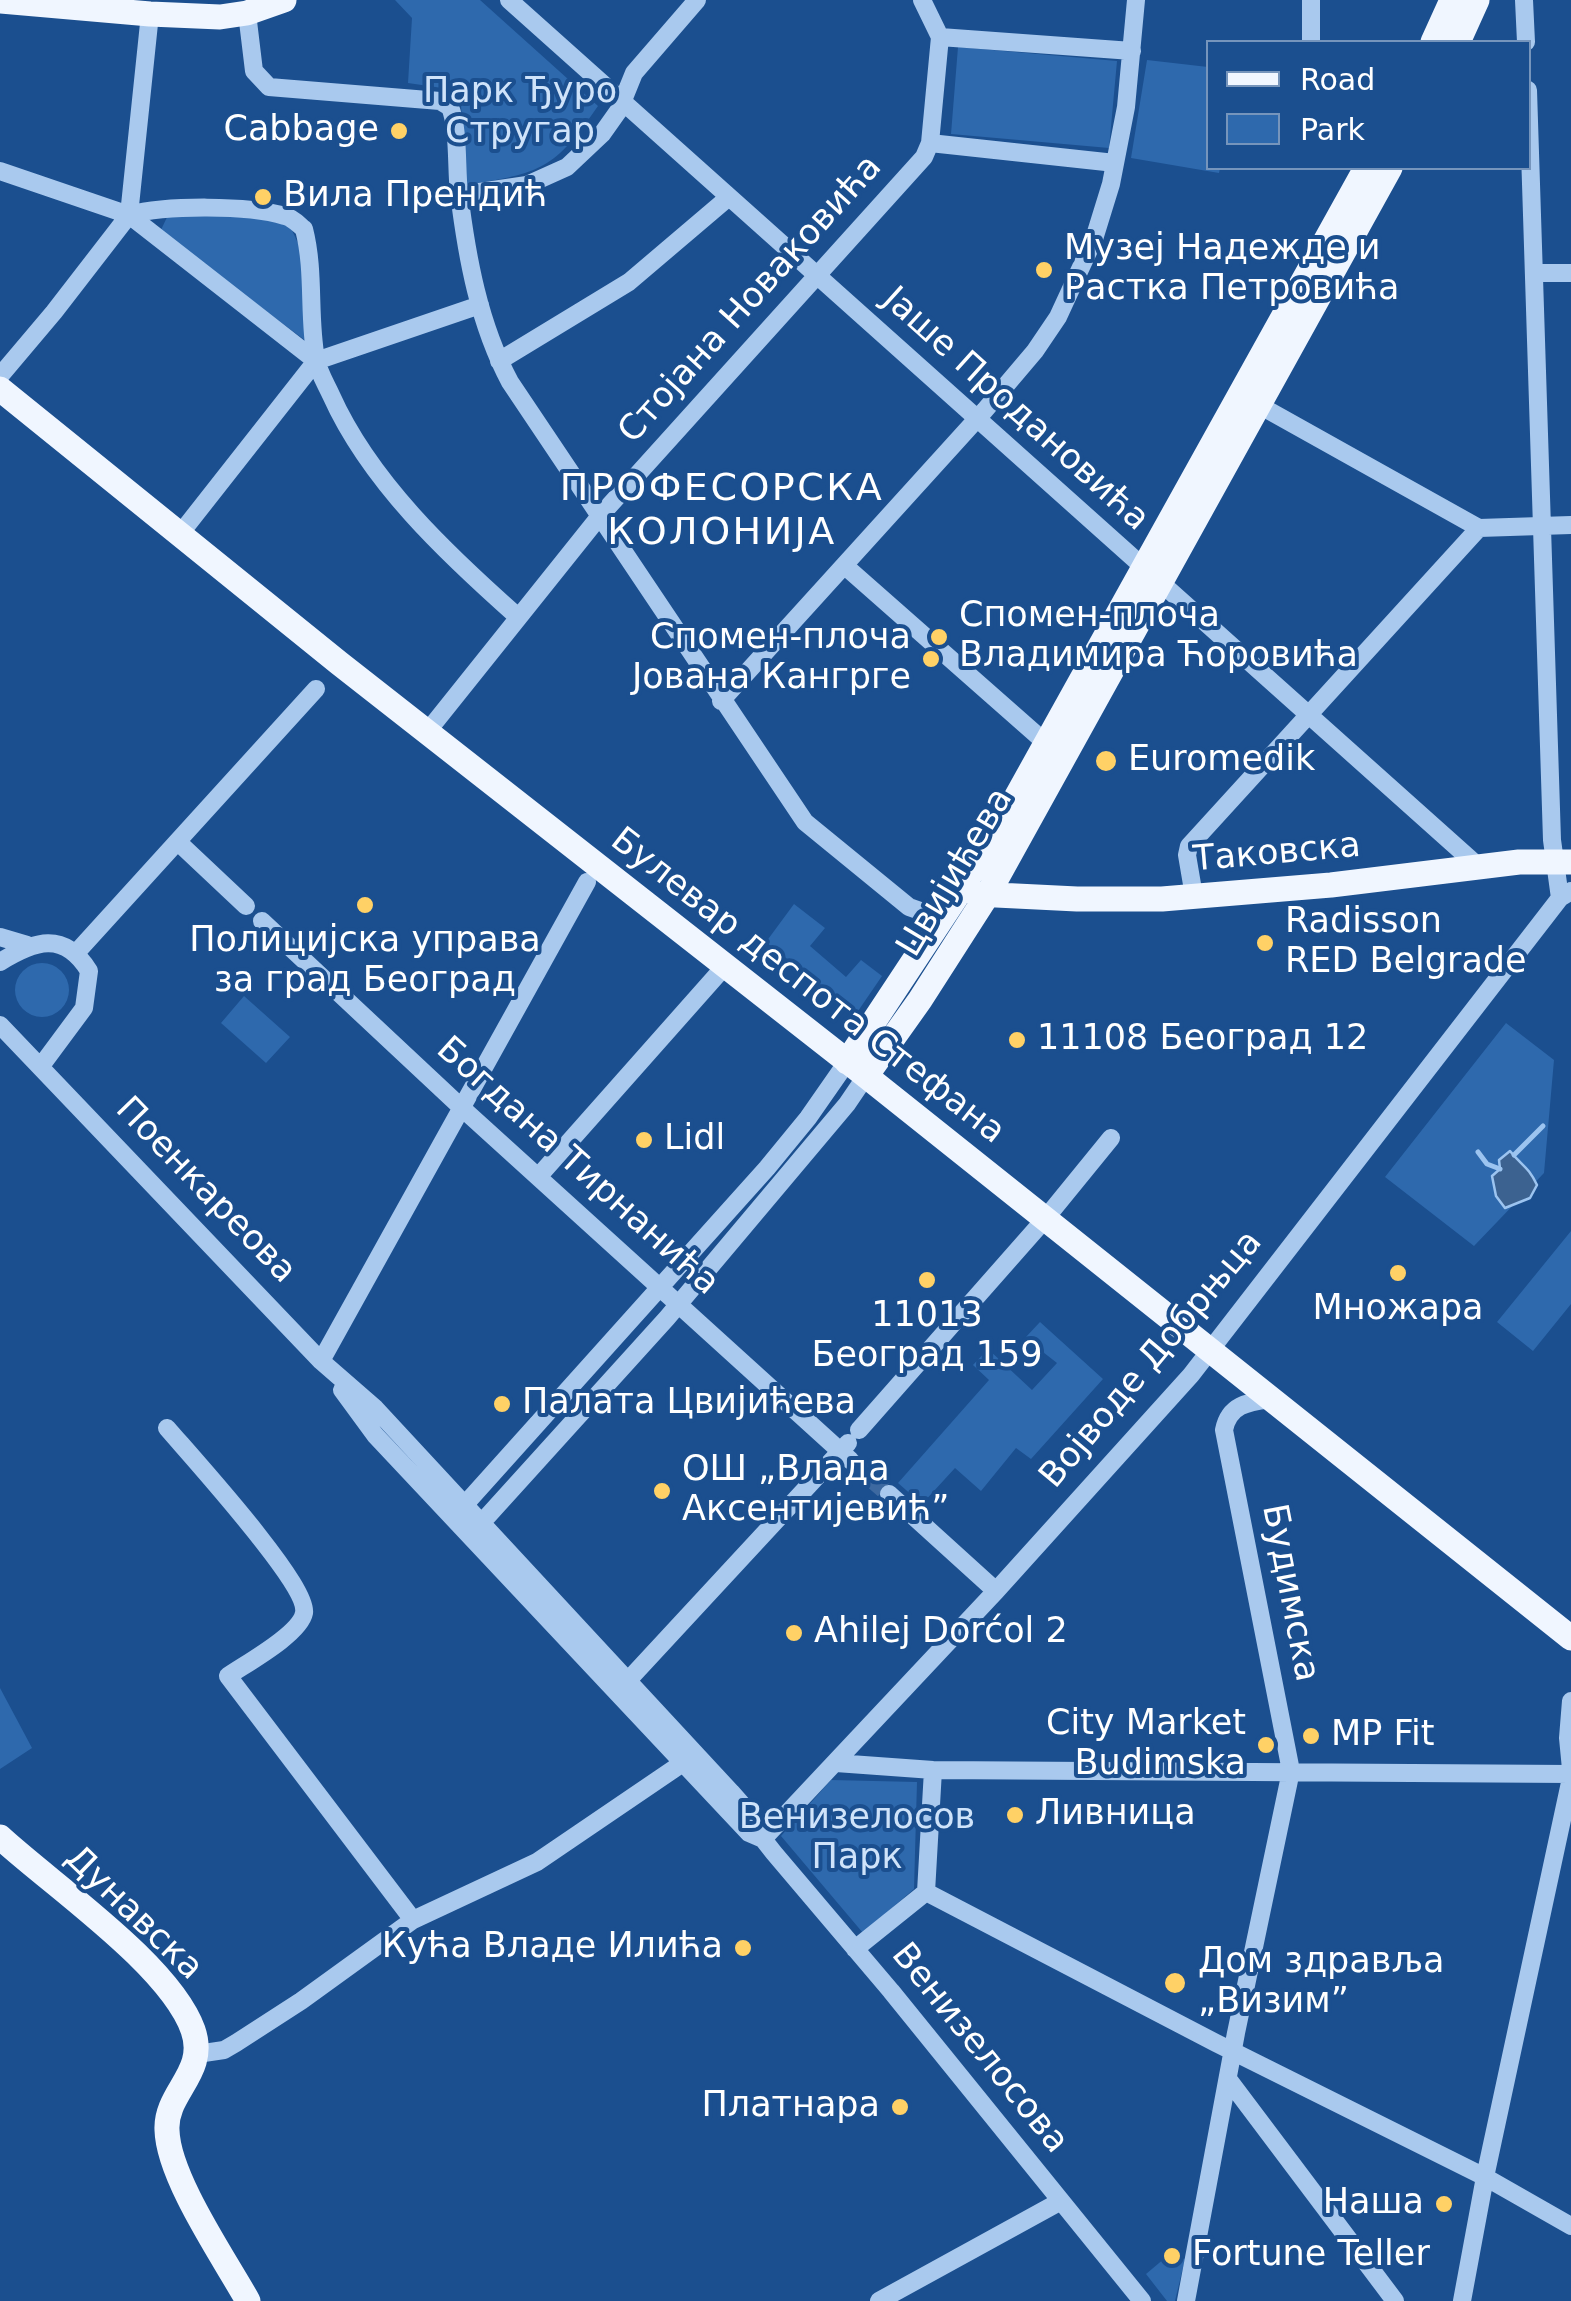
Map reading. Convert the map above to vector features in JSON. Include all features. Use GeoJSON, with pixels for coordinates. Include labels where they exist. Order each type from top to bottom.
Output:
{"type":"FeatureCollection","features":[{"type":"Feature","properties":{"kind":"main road"},"geometry":{"type":"LineString","coordinates":[[0,2],[220,17],[284,0]]}},
{"type":"Feature","properties":{"kind":"main road"},"geometry":{"type":"LineString","coordinates":[[1434,40],[1452,0]]}},
{"type":"Feature","properties":{"kind":"main road"},"geometry":{"type":"LineString","coordinates":[[1459,40],[1477,0]]}},
{"type":"Feature","properties":{"kind":"main road","name":"Цвијићева"},"geometry":{"type":"LineString","coordinates":[[857,1069],[920,1000],[988,894],[1151,574],[1365,170]]}},
{"type":"Feature","properties":{"kind":"main road","name":"Цвијићева"},"geometry":{"type":"LineString","coordinates":[[857,1069],[1046,744],[1258,404],[1389,170]]}},
{"type":"Feature","properties":{"kind":"main road","name":"Булевар деспота Стефана"},"geometry":{"type":"LineString","coordinates":[[0,389],[1571,1638]]}},
{"type":"Feature","properties":{"kind":"main road"},"geometry":{"type":"LineString","coordinates":[[981,855],[978,880],[988,894]]}},
{"type":"Feature","properties":{"kind":"main road","name":"Таковска"},"geometry":{"type":"LineString","coordinates":[[952,902],[988,894],[1099,900],[1194,896],[1563,861]]}},
{"type":"Feature","properties":{"kind":"main road","name":"Дунавска"},"geometry":{"type":"LineString","coordinates":[[0,1837],[156,1976],[188,2019],[196,2054]]}},
{"type":"Feature","properties":{"kind":"main road"},"geometry":{"type":"LineString","coordinates":[[196,2054],[167,2121],[168,2142],[190,2198],[248,2301]]}},
{"type":"Feature","properties":{"kind":"street","name":"Јаше Продановића"},"geometry":{"type":"LineString","coordinates":[[510,0],[1480,867]]}},
{"type":"Feature","properties":{"kind":"street"},"geometry":{"type":"LineString","coordinates":[[459,196],[527,185],[567,168],[602,134],[634,73],[698,0]]}},
{"type":"Feature","properties":{"kind":"street"},"geometry":{"type":"LineString","coordinates":[[922,0],[940,37],[1132,51]]}},
{"type":"Feature","properties":{"kind":"street"},"geometry":{"type":"LineString","coordinates":[[721,701],[978,419],[1035,351],[1068,298],[1098,226],[1115,163],[1136,0]]}},
{"type":"Feature","properties":{"kind":"street"},"geometry":{"type":"LineString","coordinates":[[1310,40],[1311,0]]}},
{"type":"Feature","properties":{"kind":"street"},"geometry":{"type":"LineString","coordinates":[[1524,0],[1526,40]]}},
{"type":"Feature","properties":{"kind":"street"},"geometry":{"type":"LineString","coordinates":[[246,13],[254,71],[269,88],[440,101],[448,106],[453,116],[459,196],[480,306],[499,361],[721,701],[805,822],[909,906],[923,912],[952,902]]}},
{"type":"Feature","properties":{"kind":"street"},"geometry":{"type":"LineString","coordinates":[[0,376],[128,215],[150,14]]}},
{"type":"Feature","properties":{"kind":"street","name":"Стојана Новаковића"},"geometry":{"type":"LineString","coordinates":[[427,732],[599,517],[924,157],[930,143],[940,37]]}},
{"type":"Feature","properties":{"kind":"street","name":"Стојана Новаковића"},"geometry":{"type":"LineString","coordinates":[[930,143],[1115,163]]}},
{"type":"Feature","properties":{"kind":"street","name":"Војводе Добрњца"},"geometry":{"type":"LineString","coordinates":[[763,1839],[996,1592],[1191,1375],[1565,894],[1543,526],[1531,170]]}},
{"type":"Feature","properties":{"kind":"street"},"geometry":{"type":"LineString","coordinates":[[0,171],[128,215],[316,360]]}},
{"type":"Feature","properties":{"kind":"street"},"geometry":{"type":"LineString","coordinates":[[499,361],[628,282],[729,197]]}},
{"type":"Feature","properties":{"kind":"street"},"geometry":{"type":"LineString","coordinates":[[128,215],[168,206],[290,217],[304,229],[316,360],[336,408],[413,516],[518,617]]}},
{"type":"Feature","properties":{"kind":"street"},"geometry":{"type":"LineString","coordinates":[[1534,273],[1571,273]]}},
{"type":"Feature","properties":{"kind":"street"},"geometry":{"type":"LineString","coordinates":[[180,534],[316,360],[480,306]]}},
{"type":"Feature","properties":{"kind":"street"},"geometry":{"type":"LineString","coordinates":[[1258,404],[1479,528],[1571,525]]}},
{"type":"Feature","properties":{"kind":"street"},"geometry":{"type":"LineString","coordinates":[[1194,896],[1189,846],[1479,528]]}},
{"type":"Feature","properties":{"kind":"street"},"geometry":{"type":"LineString","coordinates":[[845,566],[1046,744]]}},
{"type":"Feature","properties":{"kind":"street"},"geometry":{"type":"LineString","coordinates":[[76,953],[316,689]]}},
{"type":"Feature","properties":{"kind":"street"},"geometry":{"type":"LineString","coordinates":[[178,842],[246,906]]}},
{"type":"Feature","properties":{"kind":"street"},"geometry":{"type":"LineString","coordinates":[[321,1361],[458,1105],[587,882]]}},
{"type":"Feature","properties":{"kind":"street","name":"Богдана Тирнанића"},"geometry":{"type":"LineString","coordinates":[[262,921],[679,1304],[849,1446]]}},
{"type":"Feature","properties":{"kind":"street"},"geometry":{"type":"LineString","coordinates":[[0,937],[28,945],[64,946],[76,953],[89,970],[88,996],[66,1036],[40,1066]]}},
{"type":"Feature","properties":{"kind":"street"},"geometry":{"type":"LineString","coordinates":[[0,962],[28,945]]}},
{"type":"Feature","properties":{"kind":"street"},"geometry":{"type":"LineString","coordinates":[[538,1177],[725,966]]}},
{"type":"Feature","properties":{"kind":"street","name":"Поенкареова"},"geometry":{"type":"LineString","coordinates":[[0,1025],[321,1361],[375,1435],[476,1529]]}},
{"type":"Feature","properties":{"kind":"street","name":"Цвијићева"},"geometry":{"type":"LineString","coordinates":[[459,1511],[808,1118],[857,1069]]}},
{"type":"Feature","properties":{"kind":"street","name":"Цвијићева"},"geometry":{"type":"LineString","coordinates":[[476,1529],[679,1304],[848,1104],[857,1069]]}},
{"type":"Feature","properties":{"kind":"street"},"geometry":{"type":"LineString","coordinates":[[623,1686],[849,1446],[1111,1138]]}},
{"type":"Feature","properties":{"kind":"street","name":"Будимска"},"geometry":{"type":"LineString","coordinates":[[1186,2301],[1291,1771],[1224,1430],[1226,1419],[1245,1402],[1271,1399]]}},
{"type":"Feature","properties":{"kind":"street"},"geometry":{"type":"LineString","coordinates":[[167,1428],[266,1544],[305,1607],[304,1617],[292,1632],[228,1676],[413,1920]]}},
{"type":"Feature","properties":{"kind":"street"},"geometry":{"type":"LineString","coordinates":[[889,1494],[996,1592]]}},
{"type":"Feature","properties":{"kind":"street","name":"Венизелосова"},"geometry":{"type":"LineString","coordinates":[[476,1529],[690,1758],[750,1834],[763,1839],[1142,2301]]}},
{"type":"Feature","properties":{"kind":"street"},"geometry":{"type":"LineString","coordinates":[[1462,2301],[1484,2178],[1571,1774],[1571,1701]]}},
{"type":"Feature","properties":{"kind":"street"},"geometry":{"type":"LineString","coordinates":[[196,2054],[224,2050],[251,2034],[413,1920],[537,1862],[690,1758]]}},
{"type":"Feature","properties":{"kind":"street"},"geometry":{"type":"LineString","coordinates":[[836,1763],[932,1770],[1571,1774]]}},
{"type":"Feature","properties":{"kind":"street"},"geometry":{"type":"LineString","coordinates":[[855,1949],[926,1892],[932,1770]]}},
{"type":"Feature","properties":{"kind":"street"},"geometry":{"type":"LineString","coordinates":[[926,1892],[1571,2226]]}},
{"type":"Feature","properties":{"kind":"street"},"geometry":{"type":"LineString","coordinates":[[1228,2079],[1395,2301]]}},
{"type":"Feature","properties":{"kind":"street"},"geometry":{"type":"LineString","coordinates":[[879,2301],[1061,2201]]}},
{"type":"Feature","properties":{"kind":"green space","name":"Парк Ђуро Стругар"},"geometry":{"type":"Polygon","coordinates":[[[395,0],[480,0],[598,106],[569,144],[544,165],[512,177],[466,185],[461,105],[449,89],[408,83],[412,18],[395,0]]]}},
{"type":"Feature","properties":{"kind":"green space"},"geometry":{"type":"Polygon","coordinates":[[[958,47],[1117,61],[1109,148],[951,134],[958,47]]]}},
{"type":"Feature","properties":{"kind":"green space"},"geometry":{"type":"Polygon","coordinates":[[[1147,60],[1206,67],[1206,170],[1220,170],[1219,173],[1131,158],[1147,60]]]}},
{"type":"Feature","properties":{"kind":"green space"},"geometry":{"type":"Polygon","coordinates":[[[169,213],[270,219],[291,228],[302,252],[306,341],[160,232],[169,213]]]}},
{"type":"Feature","properties":{"kind":"green space"},"geometry":{"type":"Polygon","coordinates":[[[794,904],[825,928],[810,946],[846,977],[861,960],[882,976],[856,1014],[766,942],[794,904]]]}},
{"type":"Feature","properties":{"kind":"green space"},"geometry":{"type":"Polygon","coordinates":[[[42,963],[61,971],[69,990],[61,1009],[42,1017],[23,1009],[15,990],[23,971],[42,963]]]}},
{"type":"Feature","properties":{"kind":"green space"},"geometry":{"type":"Polygon","coordinates":[[[244,996],[290,1037],[266,1063],[221,1023],[244,996]]]}},
{"type":"Feature","properties":{"kind":"green space"},"geometry":{"type":"Polygon","coordinates":[[[1506,1023],[1554,1060],[1544,1173],[1474,1246],[1385,1177],[1506,1023]]]}},
{"type":"Feature","properties":{"kind":"green space"},"geometry":{"type":"Polygon","coordinates":[[[1571,1231],[1571,1304],[1533,1351],[1497,1322],[1571,1231]]]}},
{"type":"Feature","properties":{"kind":"green space"},"geometry":{"type":"Polygon","coordinates":[[[1040,1322],[1103,1379],[1031,1459],[1016,1448],[981,1491],[955,1468],[922,1504],[898,1483],[989,1380],[973,1365],[988,1349],[1032,1390],[1057,1363],[1025,1338],[1040,1322]]]}},
{"type":"Feature","properties":{"kind":"green space"},"geometry":{"type":"Polygon","coordinates":[[[0,1688],[32,1748],[0,1769],[0,1688]]]}},
{"type":"Feature","properties":{"kind":"green space","name":"Венизелосов Парк"},"geometry":{"type":"Polygon","coordinates":[[[831,1780],[917,1782],[914,1889],[863,1933],[781,1836],[831,1780]]]}},
{"type":"Feature","properties":{"kind":"green space"},"geometry":{"type":"Polygon","coordinates":[[[1161,2253],[1185,2259],[1175,2301],[1167,2301],[1146,2274],[1165,2258],[1161,2253]]]}},
{"type":"Feature","properties":{"kind":"shaded area"},"geometry":{"type":"Polygon","coordinates":[[[1510,1151],[1537,1185],[1530,1198],[1505,1208],[1496,1196],[1492,1176],[1500,1169],[1499,1160],[1510,1151]]]}},
{"type":"Feature","properties":{"kind":"waterway"},"geometry":{"type":"LineString","coordinates":[[1514,1155],[1543,1126]]}},
{"type":"Feature","properties":{"kind":"waterway"},"geometry":{"type":"LineString","coordinates":[[1478,1152],[1487,1164],[1500,1169]]}},
{"type":"Feature","properties":{"kind":"tunnel"},"geometry":{"type":"LineString","coordinates":[[850,1460],[889,1494]]}},
{"type":"Feature","properties":{"kind":"place","name":"Cabbage"},"geometry":{"type":"Point","coordinates":[399,131]}},
{"type":"Feature","properties":{"kind":"place","name":"Вила Прендић"},"geometry":{"type":"Point","coordinates":[263,197]}},
{"type":"Feature","properties":{"kind":"place","name":"Музеј Надежде и Растка Петровића"},"geometry":{"type":"Point","coordinates":[1044,270]}},
{"type":"Feature","properties":{"kind":"place","name":"Спомен-плоча Владимира Ћоровића"},"geometry":{"type":"Point","coordinates":[939,637]}},
{"type":"Feature","properties":{"kind":"place","name":"Спомен-плоча Јована Кангрге"},"geometry":{"type":"Point","coordinates":[931,659]}},
{"type":"Feature","properties":{"kind":"place","name":"Euromedik"},"geometry":{"type":"Point","coordinates":[1106,761]}},
{"type":"Feature","properties":{"kind":"place","name":"Полицијска управа за град Београд"},"geometry":{"type":"Point","coordinates":[365,905]}},
{"type":"Feature","properties":{"kind":"place","name":"Radisson RED Belgrade"},"geometry":{"type":"Point","coordinates":[1265,943]}},
{"type":"Feature","properties":{"kind":"place","name":"11108 Београд 12"},"geometry":{"type":"Point","coordinates":[1017,1040]}},
{"type":"Feature","properties":{"kind":"place","name":"Lidl"},"geometry":{"type":"Point","coordinates":[644,1140]}},
{"type":"Feature","properties":{"kind":"place","name":"Множара"},"geometry":{"type":"Point","coordinates":[1398,1273]}},
{"type":"Feature","properties":{"kind":"place","name":"11013 Београд 159"},"geometry":{"type":"Point","coordinates":[927,1280]}},
{"type":"Feature","properties":{"kind":"place","name":"Палата Цвијићева"},"geometry":{"type":"Point","coordinates":[502,1404]}},
{"type":"Feature","properties":{"kind":"place","name":"ОШ „Влада Аксентијевић”"},"geometry":{"type":"Point","coordinates":[662,1491]}},
{"type":"Feature","properties":{"kind":"place","name":"Ahilej Dorćol 2"},"geometry":{"type":"Point","coordinates":[794,1633]}},
{"type":"Feature","properties":{"kind":"place","name":"MP Fit"},"geometry":{"type":"Point","coordinates":[1311,1736]}},
{"type":"Feature","properties":{"kind":"place","name":"City Market Budimska"},"geometry":{"type":"Point","coordinates":[1266,1745]}},
{"type":"Feature","properties":{"kind":"place","name":"Ливница"},"geometry":{"type":"Point","coordinates":[1015,1815]}},
{"type":"Feature","properties":{"kind":"place","name":"Кућа Владе Илића"},"geometry":{"type":"Point","coordinates":[743,1948]}},
{"type":"Feature","properties":{"kind":"place","name":"Дом здравља „Визим”"},"geometry":{"type":"Point","coordinates":[1175,1983]}},
{"type":"Feature","properties":{"kind":"place","name":"Платнара"},"geometry":{"type":"Point","coordinates":[900,2107]}},
{"type":"Feature","properties":{"kind":"place","name":"Наша"},"geometry":{"type":"Point","coordinates":[1444,2204]}},
{"type":"Feature","properties":{"kind":"place","name":"Fortune Teller"},"geometry":{"type":"Point","coordinates":[1172,2256]}},
{"type":"Feature","properties":{"kind":"district","name":"ПРОФЕСОРСКА КОЛОНИЈА"},"geometry":{"type":"Point","coordinates":[722,512]}}]}
